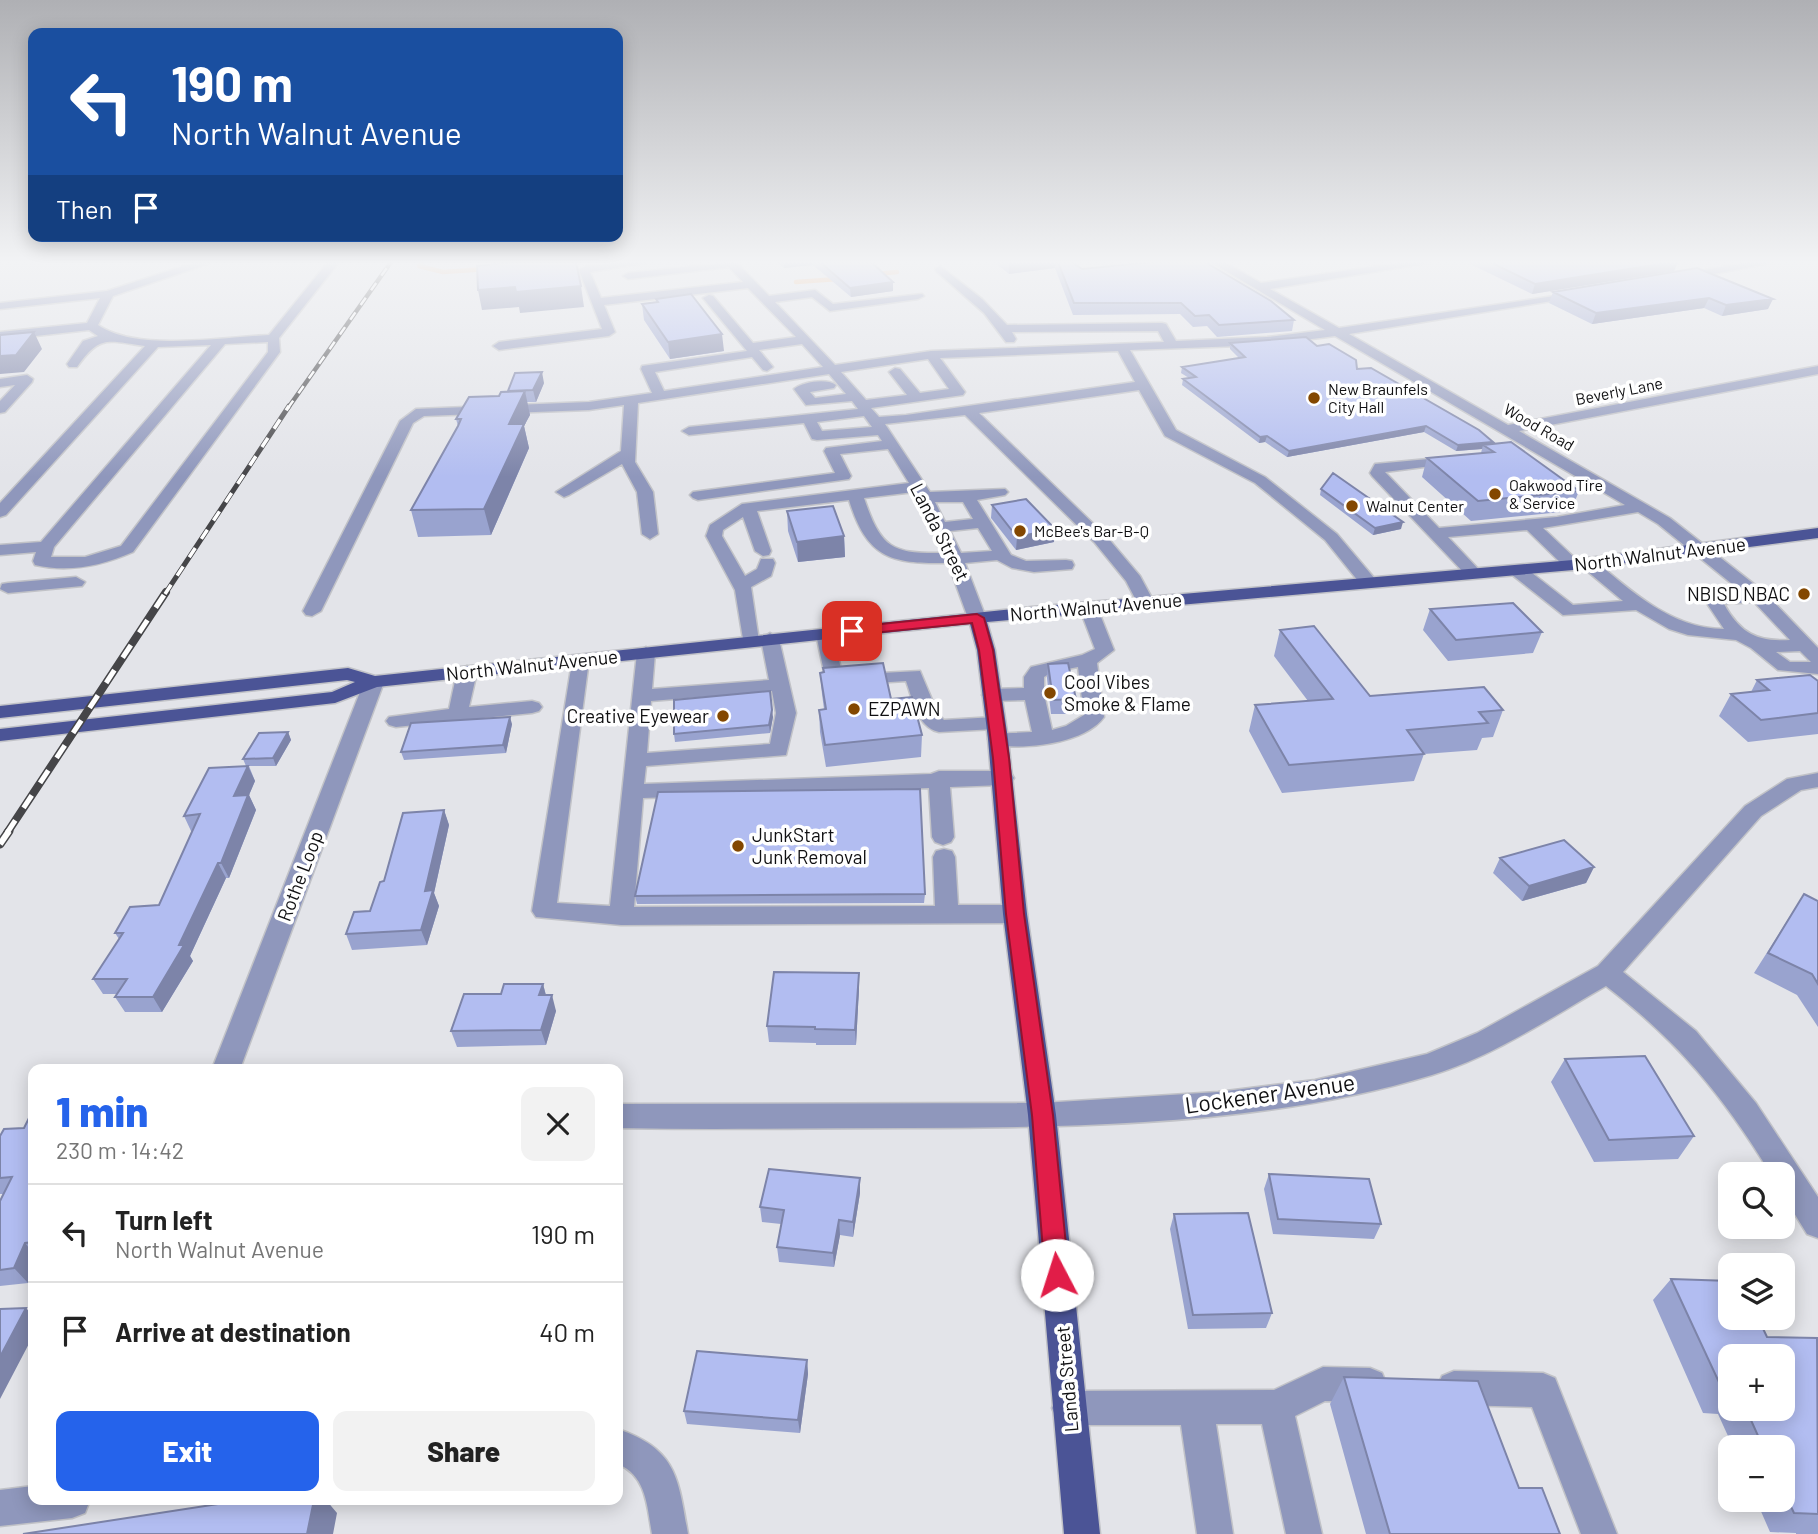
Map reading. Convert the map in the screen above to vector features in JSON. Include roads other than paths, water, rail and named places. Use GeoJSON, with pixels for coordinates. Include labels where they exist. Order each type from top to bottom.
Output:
{"type":"FeatureCollection","features":[{"type":"Feature","properties":{"kind":"main road","name":"North Walnut Avenue"},"geometry":{"type":"LineString","coordinates":[[0,734],[335,697],[374,682],[1088,607],[1580,564],[1818,533]]}},
{"type":"Feature","properties":{"kind":"main road","name":"Landa Street"},"geometry":{"type":"LineString","coordinates":[[977,618],[986,650],[997,731],[1015,914],[1042,1115],[1082,1534]]}},
{"type":"Feature","properties":{"kind":"main road","name":"North Walnut Avenue"},"geometry":{"type":"LineString","coordinates":[[0,712],[348,674],[374,682]]}},
{"type":"Feature","properties":{"kind":"street"},"geometry":{"type":"LineString","coordinates":[[0,336],[22,334]]}},
{"type":"Feature","properties":{"kind":"street"},"geometry":{"type":"LineString","coordinates":[[102,334],[107,337],[154,344],[273,338]]}},
{"type":"Feature","properties":{"kind":"street"},"geometry":{"type":"LineString","coordinates":[[222,341],[46,546],[41,561],[63,565],[100,561],[127,549],[274,352],[273,338],[277,334]]}},
{"type":"Feature","properties":{"kind":"street"},"geometry":{"type":"LineString","coordinates":[[499,345],[596,334]]}},
{"type":"Feature","properties":{"kind":"street"},"geometry":{"type":"LineString","coordinates":[[738,334],[767,366]]}},
{"type":"Feature","properties":{"kind":"street","name":"Landa Street"},"geometry":{"type":"LineString","coordinates":[[797,334],[831,370],[891,444],[921,492],[967,584],[977,618]]}},
{"type":"Feature","properties":{"kind":"street"},"geometry":{"type":"LineString","coordinates":[[1007,334],[1015,351]]}},
{"type":"Feature","properties":{"kind":"street"},"geometry":{"type":"LineString","coordinates":[[1166,334],[1173,346]]}},
{"type":"Feature","properties":{"kind":"street"},"geometry":{"type":"LineString","coordinates":[[312,611],[407,421],[412,416],[437,410],[589,406],[831,370],[935,361],[993,361],[996,359],[996,352],[1234,344],[1323,334]]}},
{"type":"Feature","properties":{"kind":"street","name":"Wood Road"},"geometry":{"type":"LineString","coordinates":[[1340,334],[1664,521],[1758,596],[1807,640],[1818,659]]}},
{"type":"Feature","properties":{"kind":"street"},"geometry":{"type":"LineString","coordinates":[[73,364],[87,344],[107,337]]}},
{"type":"Feature","properties":{"kind":"street"},"geometry":{"type":"LineString","coordinates":[[660,396],[647,369],[803,340]]}},
{"type":"Feature","properties":{"kind":"street"},"geometry":{"type":"LineString","coordinates":[[0,512],[154,344]]}},
{"type":"Feature","properties":{"kind":"street"},"geometry":{"type":"LineString","coordinates":[[1123,348],[1170,433],[1261,480],[1331,537],[1369,583]]}},
{"type":"Feature","properties":{"kind":"street"},"geometry":{"type":"LineString","coordinates":[[808,418],[817,436],[867,413],[918,398],[958,392],[935,361]]}},
{"type":"Feature","properties":{"kind":"street"},"geometry":{"type":"LineString","coordinates":[[918,398],[895,372],[935,361]]}},
{"type":"Feature","properties":{"kind":"street"},"geometry":{"type":"LineString","coordinates":[[1371,369],[1394,365]]}},
{"type":"Feature","properties":{"kind":"street","name":"Beverly Lane"},"geometry":{"type":"LineString","coordinates":[[1509,429],[1818,370]]}},
{"type":"Feature","properties":{"kind":"street"},"geometry":{"type":"LineString","coordinates":[[0,383],[27,379],[0,409]]}},
{"type":"Feature","properties":{"kind":"street"},"geometry":{"type":"LineString","coordinates":[[842,383],[801,389],[811,402],[867,413]]}},
{"type":"Feature","properties":{"kind":"street"},"geometry":{"type":"LineString","coordinates":[[690,431],[867,413],[968,411],[1144,385]]}},
{"type":"Feature","properties":{"kind":"street"},"geometry":{"type":"LineString","coordinates":[[631,401],[628,462],[645,492],[650,534]]}},
{"type":"Feature","properties":{"kind":"street"},"geometry":{"type":"LineString","coordinates":[[968,411],[1101,540],[1135,580],[1145,602]]}},
{"type":"Feature","properties":{"kind":"street"},"geometry":{"type":"LineString","coordinates":[[698,495],[844,476],[831,451],[891,444]]}},
{"type":"Feature","properties":{"kind":"street"},"geometry":{"type":"LineString","coordinates":[[1517,453],[1545,450]]}},
{"type":"Feature","properties":{"kind":"street"},"geometry":{"type":"LineString","coordinates":[[564,492],[600,473],[627,454]]}},
{"type":"Feature","properties":{"kind":"street"},"geometry":{"type":"LineString","coordinates":[[1469,457],[1389,465],[1377,470],[1381,480],[1474,573]]}},
{"type":"Feature","properties":{"kind":"street"},"geometry":{"type":"LineString","coordinates":[[636,760],[779,750],[786,712],[779,685],[741,585],[714,533],[719,526],[748,507],[855,494],[921,492],[968,497],[1000,492]]}},
{"type":"Feature","properties":{"kind":"street"},"geometry":{"type":"LineString","coordinates":[[855,494],[872,536],[880,545],[899,554],[925,559],[1003,555]]}},
{"type":"Feature","properties":{"kind":"street"},"geometry":{"type":"LineString","coordinates":[[968,497],[1010,562],[1029,566],[1066,565]]}},
{"type":"Feature","properties":{"kind":"street"},"geometry":{"type":"LineString","coordinates":[[1571,501],[1592,516]]}},
{"type":"Feature","properties":{"kind":"street"},"geometry":{"type":"LineString","coordinates":[[741,585],[765,572],[765,557],[748,507]]}},
{"type":"Feature","properties":{"kind":"street"},"geometry":{"type":"LineString","coordinates":[[1434,533],[1530,524],[1641,507]]}},
{"type":"Feature","properties":{"kind":"street"},"geometry":{"type":"LineString","coordinates":[[938,527],[984,523]]}},
{"type":"Feature","properties":{"kind":"street"},"geometry":{"type":"LineString","coordinates":[[1530,524],[1636,605],[1691,632],[1714,637],[1740,635]]}},
{"type":"Feature","properties":{"kind":"street"},"geometry":{"type":"LineString","coordinates":[[0,550],[46,546]]}},
{"type":"Feature","properties":{"kind":"street"},"geometry":{"type":"LineString","coordinates":[[1517,570],[1569,611],[1636,605]]}},
{"type":"Feature","properties":{"kind":"street"},"geometry":{"type":"LineString","coordinates":[[3,587],[76,582]]}},
{"type":"Feature","properties":{"kind":"street"},"geometry":{"type":"LineString","coordinates":[[1758,596],[1713,599],[1717,609],[1740,635],[1758,645],[1778,666],[1818,668]]}},
{"type":"Feature","properties":{"kind":"street"},"geometry":{"type":"LineString","coordinates":[[1043,737],[1034,694],[1034,676],[1039,670],[1061,664],[1087,662],[1099,657],[1105,650],[1088,607]]}},
{"type":"Feature","properties":{"kind":"street"},"geometry":{"type":"LineString","coordinates":[[825,634],[834,682],[913,675],[929,717],[939,726],[1043,737],[1062,736],[1082,728],[1094,718],[1087,662]]}},
{"type":"Feature","properties":{"kind":"street"},"geometry":{"type":"LineString","coordinates":[[1758,645],[1807,640]]}},
{"type":"Feature","properties":{"kind":"street"},"geometry":{"type":"LineString","coordinates":[[621,916],[646,653]]}},
{"type":"Feature","properties":{"kind":"street"},"geometry":{"type":"LineString","coordinates":[[580,660],[544,911],[621,916],[1015,914]]}},
{"type":"Feature","properties":{"kind":"street"},"geometry":{"type":"LineString","coordinates":[[458,714],[467,672]]}},
{"type":"Feature","properties":{"kind":"street","name":"Rothe Loop"},"geometry":{"type":"LineString","coordinates":[[228,1064],[374,682]]}},
{"type":"Feature","properties":{"kind":"street"},"geometry":{"type":"LineString","coordinates":[[641,696],[779,685]]}},
{"type":"Feature","properties":{"kind":"street"},"geometry":{"type":"LineString","coordinates":[[992,695],[1034,694]]}},
{"type":"Feature","properties":{"kind":"street"},"geometry":{"type":"LineString","coordinates":[[396,721],[532,707]]}},
{"type":"Feature","properties":{"kind":"street"},"geometry":{"type":"LineString","coordinates":[[632,791],[939,778],[1003,778]]}},
{"type":"Feature","properties":{"kind":"street"},"geometry":{"type":"LineString","coordinates":[[939,778],[947,915]]}},
{"type":"Feature","properties":{"kind":"street","name":"Lockener Avenue"},"geometry":{"type":"LineString","coordinates":[[623,1116],[1042,1115],[1218,1104],[1315,1092],[1431,1064],[1486,1041],[1607,973],[1753,811],[1795,785],[1818,780]]}},
{"type":"Feature","properties":{"kind":"street"},"geometry":{"type":"LineString","coordinates":[[1607,973],[1654,1008],[1705,1059],[1753,1120],[1818,1224]]}},
{"type":"Feature","properties":{"kind":"street"},"geometry":{"type":"LineString","coordinates":[[1069,1408],[1276,1407],[1323,1384],[1543,1390],[1599,1534]]}},
{"type":"Feature","properties":{"kind":"street"},"geometry":{"type":"LineString","coordinates":[[1196,1407],[1214,1534]]}},
{"type":"Feature","properties":{"kind":"street"},"geometry":{"type":"LineString","coordinates":[[1276,1407],[1304,1534]]}},
{"type":"Feature","properties":{"kind":"street"},"geometry":{"type":"LineString","coordinates":[[623,1448],[637,1452],[660,1481],[670,1534]]}},
{"type":"Feature","properties":{"kind":"street"},"geometry":{"type":"LineString","coordinates":[[0,1508],[28,1505]]}},
{"type":"Feature","properties":{"kind":"railway"},"geometry":{"type":"LineString","coordinates":[[288,408],[340,334]]}},
{"type":"Feature","properties":{"kind":"railway"},"geometry":{"type":"LineString","coordinates":[[165,594],[289,406]]}},
{"type":"Feature","properties":{"kind":"railway"},"geometry":{"type":"LineString","coordinates":[[7,833],[166,592]]}},
{"type":"Feature","properties":{"kind":"railway"},"geometry":{"type":"LineString","coordinates":[[0,844],[9,831]]}},
{"type":"Feature","properties":{"kind":"place","name":"New Braunfels City Hall"},"geometry":{"type":"Point","coordinates":[1314,398]}},
{"type":"Feature","properties":{"kind":"place","name":"Oakwood Tire & Service"},"geometry":{"type":"Point","coordinates":[1495,494]}},
{"type":"Feature","properties":{"kind":"place","name":"Walnut Center"},"geometry":{"type":"Point","coordinates":[1352,506]}},
{"type":"Feature","properties":{"kind":"place","name":"McBee's Bar-B-Q"},"geometry":{"type":"Point","coordinates":[1020,531]}},
{"type":"Feature","properties":{"kind":"place","name":"NBISD NBAC"},"geometry":{"type":"Point","coordinates":[1804,594]}},
{"type":"Feature","properties":{"kind":"place","name":"Cool Vibes Smoke & Flame"},"geometry":{"type":"Point","coordinates":[1050,693]}},
{"type":"Feature","properties":{"kind":"place","name":"EZPAWN"},"geometry":{"type":"Point","coordinates":[854,709]}},
{"type":"Feature","properties":{"kind":"place","name":"Creative Eyewear"},"geometry":{"type":"Point","coordinates":[723,716]}},
{"type":"Feature","properties":{"kind":"place","name":"JunkStart Junk Removal"},"geometry":{"type":"Point","coordinates":[738,846]}}]}
